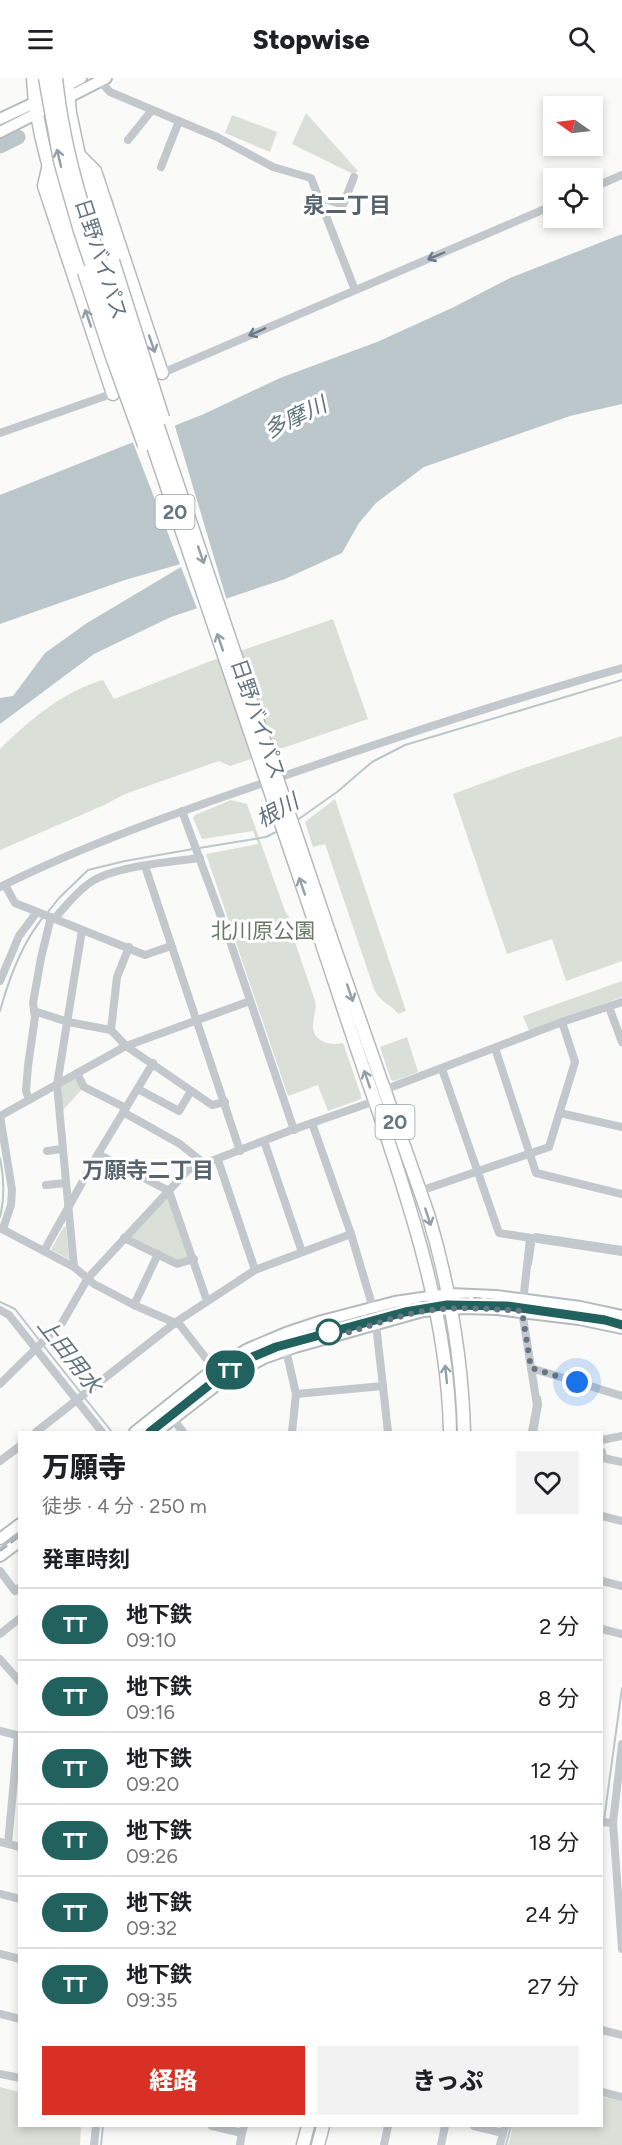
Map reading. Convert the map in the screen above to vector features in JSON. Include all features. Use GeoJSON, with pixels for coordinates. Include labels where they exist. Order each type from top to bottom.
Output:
{"type":"FeatureCollection","features":[{"type":"Feature","properties":{"kind":"highway"},"geometry":{"type":"LineString","coordinates":[[33,78],[36,109],[49,164],[112,357],[142,439],[183,518]]}},
{"type":"Feature","properties":{"kind":"highway","name":"日野バイパス"},"geometry":{"type":"LineString","coordinates":[[45,78],[52,128],[69,197],[183,518],[256,713],[418,1235],[434,1296],[445,1365],[450,1431]]}},
{"type":"Feature","properties":{"kind":"highway","name":"日野バイパス"},"geometry":{"type":"LineString","coordinates":[[56,78],[62,119],[77,186],[183,518]]}},
{"type":"Feature","properties":{"kind":"highway"},"geometry":{"type":"LineString","coordinates":[[67,81],[70,112],[79,155],[156,393],[183,518]]}},
{"type":"Feature","properties":{"kind":"highway"},"geometry":{"type":"LineString","coordinates":[[79,155],[95,171],[162,374]]}},
{"type":"Feature","properties":{"kind":"highway"},"geometry":{"type":"LineString","coordinates":[[49,164],[44,186],[113,394]]}},
{"type":"Feature","properties":{"kind":"highway","name":"日野バイパス"},"geometry":{"type":"LineString","coordinates":[[326,940],[384,1090],[439,1251],[461,1365],[464,1431]]}},
{"type":"Feature","properties":{"kind":"highway"},"geometry":{"type":"LineString","coordinates":[[303,2145],[308,2127]]}},
{"type":"Feature","properties":{"kind":"highway"},"geometry":{"type":"LineString","coordinates":[[318,2145],[322,2127]]}},
{"type":"Feature","properties":{"kind":"main road"},"geometry":{"type":"LineString","coordinates":[[0,132],[36,109],[67,81],[81,78]]}},
{"type":"Feature","properties":{"kind":"main road"},"geometry":{"type":"LineString","coordinates":[[0,119],[69,98],[103,80]]}},
{"type":"Feature","properties":{"kind":"main road"},"geometry":{"type":"LineString","coordinates":[[136,1431],[214,1369],[248,1349],[322,1321],[373,1308],[449,1294],[523,1299],[607,1311],[622,1316]]}},
{"type":"Feature","properties":{"kind":"main road"},"geometry":{"type":"LineString","coordinates":[[157,1431],[223,1380],[264,1358],[423,1311],[452,1309],[522,1311],[605,1323],[622,1328]]}},
{"type":"Feature","properties":{"kind":"main road"},"geometry":{"type":"LineString","coordinates":[[0,1539],[18,1526]]}},
{"type":"Feature","properties":{"kind":"main road"},"geometry":{"type":"LineString","coordinates":[[0,1556],[18,1542]]}},
{"type":"Feature","properties":{"kind":"street"},"geometry":{"type":"LineString","coordinates":[[103,80],[110,92],[217,137],[273,167],[311,178],[355,290]]}},
{"type":"Feature","properties":{"kind":"street"},"geometry":{"type":"LineString","coordinates":[[128,140],[152,110]]}},
{"type":"Feature","properties":{"kind":"street"},"geometry":{"type":"LineString","coordinates":[[161,167],[178,121]]}},
{"type":"Feature","properties":{"kind":"street"},"geometry":{"type":"LineString","coordinates":[[603,183],[622,175]]}},
{"type":"Feature","properties":{"kind":"street"},"geometry":{"type":"LineString","coordinates":[[319,197],[343,205],[354,177]]}},
{"type":"Feature","properties":{"kind":"street"},"geometry":{"type":"LineString","coordinates":[[0,433],[113,394],[162,374],[543,210]]}},
{"type":"Feature","properties":{"kind":"street"},"geometry":{"type":"LineString","coordinates":[[171,946],[145,955],[15,903],[2,886],[94,845],[182,811],[465,715],[622,668]]}},
{"type":"Feature","properties":{"kind":"street"},"geometry":{"type":"LineString","coordinates":[[182,811],[200,856],[294,1130]]}},
{"type":"Feature","properties":{"kind":"street"},"geometry":{"type":"LineString","coordinates":[[28,1100],[33,1004],[40,958],[52,918],[95,879],[117,871],[200,856]]}},
{"type":"Feature","properties":{"kind":"street"},"geometry":{"type":"LineString","coordinates":[[145,866],[240,1151]]}},
{"type":"Feature","properties":{"kind":"street"},"geometry":{"type":"LineString","coordinates":[[0,981],[3,964],[19,936],[38,912]]}},
{"type":"Feature","properties":{"kind":"street"},"geometry":{"type":"LineString","coordinates":[[74,1267],[57,1085],[82,930]]}},
{"type":"Feature","properties":{"kind":"street"},"geometry":{"type":"LineString","coordinates":[[111,1030],[117,977],[129,947]]}},
{"type":"Feature","properties":{"kind":"street"},"geometry":{"type":"LineString","coordinates":[[223,1380],[176,1322],[134,1305],[94,1284],[74,1267],[2,1228],[11,1205],[12,1190],[0,1116],[126,1046],[250,1001]]}},
{"type":"Feature","properties":{"kind":"street"},"geometry":{"type":"LineString","coordinates":[[384,1090],[562,1022],[622,1002]]}},
{"type":"Feature","properties":{"kind":"street"},"geometry":{"type":"LineString","coordinates":[[609,1007],[622,1042]]}},
{"type":"Feature","properties":{"kind":"street"},"geometry":{"type":"LineString","coordinates":[[34,1011],[68,1022],[111,1030],[126,1046],[212,1105],[225,1102]]}},
{"type":"Feature","properties":{"kind":"street"},"geometry":{"type":"LineString","coordinates":[[420,1191],[549,1147],[575,1062],[562,1022]]}},
{"type":"Feature","properties":{"kind":"street"},"geometry":{"type":"LineString","coordinates":[[495,1048],[536,1173],[622,1194]]}},
{"type":"Feature","properties":{"kind":"street"},"geometry":{"type":"LineString","coordinates":[[44,1251],[98,1154],[153,1063]]}},
{"type":"Feature","properties":{"kind":"street"},"geometry":{"type":"LineString","coordinates":[[442,1068],[498,1233],[622,1252]]}},
{"type":"Feature","properties":{"kind":"street"},"geometry":{"type":"LineString","coordinates":[[77,1073],[84,1087],[180,1144],[205,1164]]}},
{"type":"Feature","properties":{"kind":"street"},"geometry":{"type":"LineString","coordinates":[[138,1089],[179,1111],[191,1091]]}},
{"type":"Feature","properties":{"kind":"street"},"geometry":{"type":"LineString","coordinates":[[0,1384],[62,1323],[88,1278],[189,1170],[375,1101]]}},
{"type":"Feature","properties":{"kind":"street"},"geometry":{"type":"LineString","coordinates":[[560,1113],[622,1127]]}},
{"type":"Feature","properties":{"kind":"street"},"geometry":{"type":"LineString","coordinates":[[312,1123],[351,1234],[373,1308]]}},
{"type":"Feature","properties":{"kind":"street"},"geometry":{"type":"LineString","coordinates":[[264,1141],[302,1252]]}},
{"type":"Feature","properties":{"kind":"street"},"geometry":{"type":"LineString","coordinates":[[47,1150],[63,1149]]}},
{"type":"Feature","properties":{"kind":"street"},"geometry":{"type":"LineString","coordinates":[[98,1154],[169,1191],[207,1301]]}},
{"type":"Feature","properties":{"kind":"street"},"geometry":{"type":"LineString","coordinates":[[218,1160],[255,1270]]}},
{"type":"Feature","properties":{"kind":"street"},"geometry":{"type":"LineString","coordinates":[[46,1185],[66,1182]]}},
{"type":"Feature","properties":{"kind":"street"},"geometry":{"type":"LineString","coordinates":[[37,1431],[176,1322],[255,1270],[351,1234]]}},
{"type":"Feature","properties":{"kind":"street"},"geometry":{"type":"LineString","coordinates":[[124,1238],[177,1264],[194,1259]]}},
{"type":"Feature","properties":{"kind":"street"},"geometry":{"type":"LineString","coordinates":[[530,1239],[522,1311],[537,1405],[532,1431]]}},
{"type":"Feature","properties":{"kind":"street"},"geometry":{"type":"LineString","coordinates":[[134,1305],[158,1254]]}},
{"type":"Feature","properties":{"kind":"street"},"geometry":{"type":"LineString","coordinates":[[0,1310],[9,1315],[39,1345],[81,1398],[101,1431]]}},
{"type":"Feature","properties":{"kind":"street"},"geometry":{"type":"LineString","coordinates":[[376,1324],[388,1431]]}},
{"type":"Feature","properties":{"kind":"street"},"geometry":{"type":"LineString","coordinates":[[286,1350],[296,1394],[292,1431]]}},
{"type":"Feature","properties":{"kind":"street"},"geometry":{"type":"LineString","coordinates":[[531,1368],[622,1396]]}},
{"type":"Feature","properties":{"kind":"street"},"geometry":{"type":"LineString","coordinates":[[296,1394],[383,1386]]}},
{"type":"Feature","properties":{"kind":"street"},"geometry":{"type":"LineString","coordinates":[[173,1419],[182,1431]]}},
{"type":"Feature","properties":{"kind":"street"},"geometry":{"type":"LineString","coordinates":[[603,1440],[622,1436]]}},
{"type":"Feature","properties":{"kind":"street"},"geometry":{"type":"LineString","coordinates":[[0,1461],[18,1448]]}},
{"type":"Feature","properties":{"kind":"street"},"geometry":{"type":"LineString","coordinates":[[603,1458],[622,1462]]}},
{"type":"Feature","properties":{"kind":"street"},"geometry":{"type":"LineString","coordinates":[[603,1516],[622,1521]]}},
{"type":"Feature","properties":{"kind":"street"},"geometry":{"type":"LineString","coordinates":[[0,1571],[18,1591]]}},
{"type":"Feature","properties":{"kind":"street"},"geometry":{"type":"LineString","coordinates":[[603,1581],[622,1586]]}},
{"type":"Feature","properties":{"kind":"street"},"geometry":{"type":"LineString","coordinates":[[0,1634],[18,1620]]}},
{"type":"Feature","properties":{"kind":"street"},"geometry":{"type":"LineString","coordinates":[[603,1629],[622,1634]]}},
{"type":"Feature","properties":{"kind":"street"},"geometry":{"type":"LineString","coordinates":[[0,1659],[18,1680]]}},
{"type":"Feature","properties":{"kind":"street"},"geometry":{"type":"LineString","coordinates":[[0,1731],[18,1736]]}},
{"type":"Feature","properties":{"kind":"street"},"geometry":{"type":"LineString","coordinates":[[4,1843],[18,1743]]}},
{"type":"Feature","properties":{"kind":"street"},"geometry":{"type":"LineString","coordinates":[[622,1744],[608,1822],[622,1949]]}},
{"type":"Feature","properties":{"kind":"street"},"geometry":{"type":"LineString","coordinates":[[0,1894],[18,1898]]}},
{"type":"Feature","properties":{"kind":"street"},"geometry":{"type":"LineString","coordinates":[[0,1954],[18,1958]]}},
{"type":"Feature","properties":{"kind":"street"},"geometry":{"type":"LineString","coordinates":[[0,2014],[18,2018]]}},
{"type":"Feature","properties":{"kind":"street"},"geometry":{"type":"LineString","coordinates":[[603,2030],[622,2035]]}},
{"type":"Feature","properties":{"kind":"street"},"geometry":{"type":"LineString","coordinates":[[0,2074],[18,2078]]}},
{"type":"Feature","properties":{"kind":"street"},"geometry":{"type":"LineString","coordinates":[[603,2092],[622,2097]]}},
{"type":"Feature","properties":{"kind":"street"},"geometry":{"type":"LineString","coordinates":[[94,2145],[96,2127]]}},
{"type":"Feature","properties":{"kind":"street"},"geometry":{"type":"LineString","coordinates":[[222,2127],[243,2129],[240,2145]]}},
{"type":"Feature","properties":{"kind":"street"},"geometry":{"type":"LineString","coordinates":[[384,2145],[388,2127]]}},
{"type":"Feature","properties":{"kind":"street"},"geometry":{"type":"LineString","coordinates":[[441,2145],[445,2127]]}},
{"type":"Feature","properties":{"kind":"street"},"geometry":{"type":"LineString","coordinates":[[484,2127],[504,2129],[500,2145]]}},
{"type":"Feature","properties":{"kind":"green space"},"geometry":{"type":"Polygon","coordinates":[[[306,113],[358,171],[353,174],[292,144],[306,113]]]}},
{"type":"Feature","properties":{"kind":"green space"},"geometry":{"type":"Polygon","coordinates":[[[232,115],[277,132],[270,152],[225,133],[232,115]]]}},
{"type":"Feature","properties":{"kind":"green space"},"geometry":{"type":"Polygon","coordinates":[[[333,619],[368,719],[230,766],[219,761],[125,794],[0,850],[0,749],[47,708],[74,691],[103,680],[114,699],[208,662],[333,619]]]}},
{"type":"Feature","properties":{"kind":"green space"},"geometry":{"type":"Polygon","coordinates":[[[622,736],[622,961],[566,981],[552,939],[507,954],[453,794],[622,736]]]}},
{"type":"Feature","properties":{"kind":"green space","name":"北川原公園"},"geometry":{"type":"Polygon","coordinates":[[[335,799],[406,1011],[398,1014],[380,998],[374,989],[325,844],[313,847],[305,822],[335,799]]]}},
{"type":"Feature","properties":{"kind":"green space","name":"北川原公園"},"geometry":{"type":"Polygon","coordinates":[[[231,800],[247,804],[289,917],[315,1001],[313,1026],[316,1036],[323,1042],[343,1043],[361,1099],[328,1111],[318,1085],[288,1096],[206,854],[258,844],[253,831],[202,839],[193,818],[195,815],[231,800]]]}},
{"type":"Feature","properties":{"kind":"green space"},"geometry":{"type":"Polygon","coordinates":[[[622,981],[622,997],[529,1031],[523,1016],[622,981]]]}},
{"type":"Feature","properties":{"kind":"green space"},"geometry":{"type":"Polygon","coordinates":[[[407,1037],[418,1072],[395,1081],[391,1080],[380,1047],[407,1037]]]}},
{"type":"Feature","properties":{"kind":"green space"},"geometry":{"type":"Polygon","coordinates":[[[77,1073],[84,1087],[63,1110],[57,1085],[77,1073]]]}},
{"type":"Feature","properties":{"kind":"green space"},"geometry":{"type":"Polygon","coordinates":[[[169,1191],[194,1259],[177,1264],[124,1238],[169,1191]]]}},
{"type":"Feature","properties":{"kind":"green space"},"geometry":{"type":"Polygon","coordinates":[[[64,1226],[66,1227],[69,1259],[51,1250],[64,1226]]]}},
{"type":"Feature","properties":{"kind":"green space"},"geometry":{"type":"Polygon","coordinates":[[[0,2087],[18,2092],[18,2127],[81,2127],[80,2145],[0,2145],[0,2087]]]}},
{"type":"Feature","properties":{"kind":"green space"},"geometry":{"type":"Polygon","coordinates":[[[603,2097],[622,2101],[622,2145],[508,2145],[513,2127],[603,2127],[603,2097]]]}},
{"type":"Feature","properties":{"kind":"water","name":"多摩川"},"geometry":{"type":"Polygon","coordinates":[[[622,234],[622,404],[570,416],[424,467],[376,503],[359,523],[342,553],[285,579],[171,617],[94,654],[0,724],[0,698],[13,696],[45,653],[87,623],[191,561],[125,580],[0,624],[0,495],[204,414],[280,378],[377,342],[454,307],[510,278],[622,234]]]}},
{"type":"Feature","properties":{"kind":"pier"},"geometry":{"type":"Polygon","coordinates":[[[174,423],[227,601],[198,611],[132,440],[174,423]]]}},
{"type":"Feature","properties":{"kind":"waterway"},"geometry":{"type":"LineString","coordinates":[[0,146],[18,137]]}},
{"type":"Feature","properties":{"kind":"waterway","name":"根川"},"geometry":{"type":"LineString","coordinates":[[296,821],[337,792],[372,762],[405,745],[622,680]]}},
{"type":"Feature","properties":{"kind":"waterway","name":"根川"},"geometry":{"type":"LineString","coordinates":[[199,848],[266,837],[278,831]]}},
{"type":"Feature","properties":{"kind":"waterway","name":"根川"},"geometry":{"type":"LineString","coordinates":[[48,912],[88,870],[193,849]]}},
{"type":"Feature","properties":{"kind":"waterway","name":"根川"},"geometry":{"type":"LineString","coordinates":[[0,1011],[17,961],[44,916]]}},
{"type":"Feature","properties":{"kind":"waterway","name":"根川"},"geometry":{"type":"LineString","coordinates":[[0,1158],[3,1188],[0,1217]]}},
{"type":"Feature","properties":{"kind":"waterway"},"geometry":{"type":"LineString","coordinates":[[535,1234],[622,1247]]}},
{"type":"Feature","properties":{"kind":"waterway"},"geometry":{"type":"LineString","coordinates":[[531,1264],[534,1244]]}},
{"type":"Feature","properties":{"kind":"waterway","name":"上田用水"},"geometry":{"type":"LineString","coordinates":[[0,1302],[15,1309],[40,1341]]}},
{"type":"Feature","properties":{"kind":"waterway","name":"上田用水"},"geometry":{"type":"LineString","coordinates":[[43,1345],[81,1393]]}},
{"type":"Feature","properties":{"kind":"waterway","name":"上田用水"},"geometry":{"type":"LineString","coordinates":[[84,1397],[111,1431]]}},
{"type":"Feature","properties":{"kind":"waterway"},"geometry":{"type":"LineString","coordinates":[[536,1431],[541,1405],[540,1397]]}},
{"type":"Feature","properties":{"kind":"waterway"},"geometry":{"type":"LineString","coordinates":[[604,1820],[622,1688]]}},
{"type":"Feature","properties":{"kind":"waterway","name":"上田用水"},"geometry":{"type":"LineString","coordinates":[[101,2145],[103,2127]]}},
{"type":"Feature","properties":{"kind":"waterway"},"geometry":{"type":"LineString","coordinates":[[506,2145],[511,2127]]}},
{"type":"Feature","properties":{"kind":"railway"},"geometry":{"type":"LineString","coordinates":[[144,1431],[219,1371],[251,1351],[364,1316],[423,1302],[474,1298],[508,1301],[607,1315],[622,1320]]}},
{"type":"Feature","properties":{"kind":"railway"},"geometry":{"type":"LineString","coordinates":[[0,1551],[18,1538]]}},
{"type":"Feature","properties":{"kind":"metro line","name":"TT"},"geometry":{"type":"LineString","coordinates":[[151,1431],[222,1375],[250,1358],[276,1347],[405,1312],[447,1305],[507,1306],[605,1320],[622,1325]]}},
{"type":"Feature","properties":{"kind":"district","name":"泉二丁目"},"geometry":{"type":"Point","coordinates":[347,205]}},
{"type":"Feature","properties":{"kind":"district","name":"万願寺二丁目"},"geometry":{"type":"Point","coordinates":[148,1170]}},
{"type":"Feature","properties":{"kind":"route"},"geometry":{"type":"LineString","coordinates":[[329,1332],[336,1336],[423,1311],[473,1308],[522,1311],[531,1368],[577,1382]]}}]}
